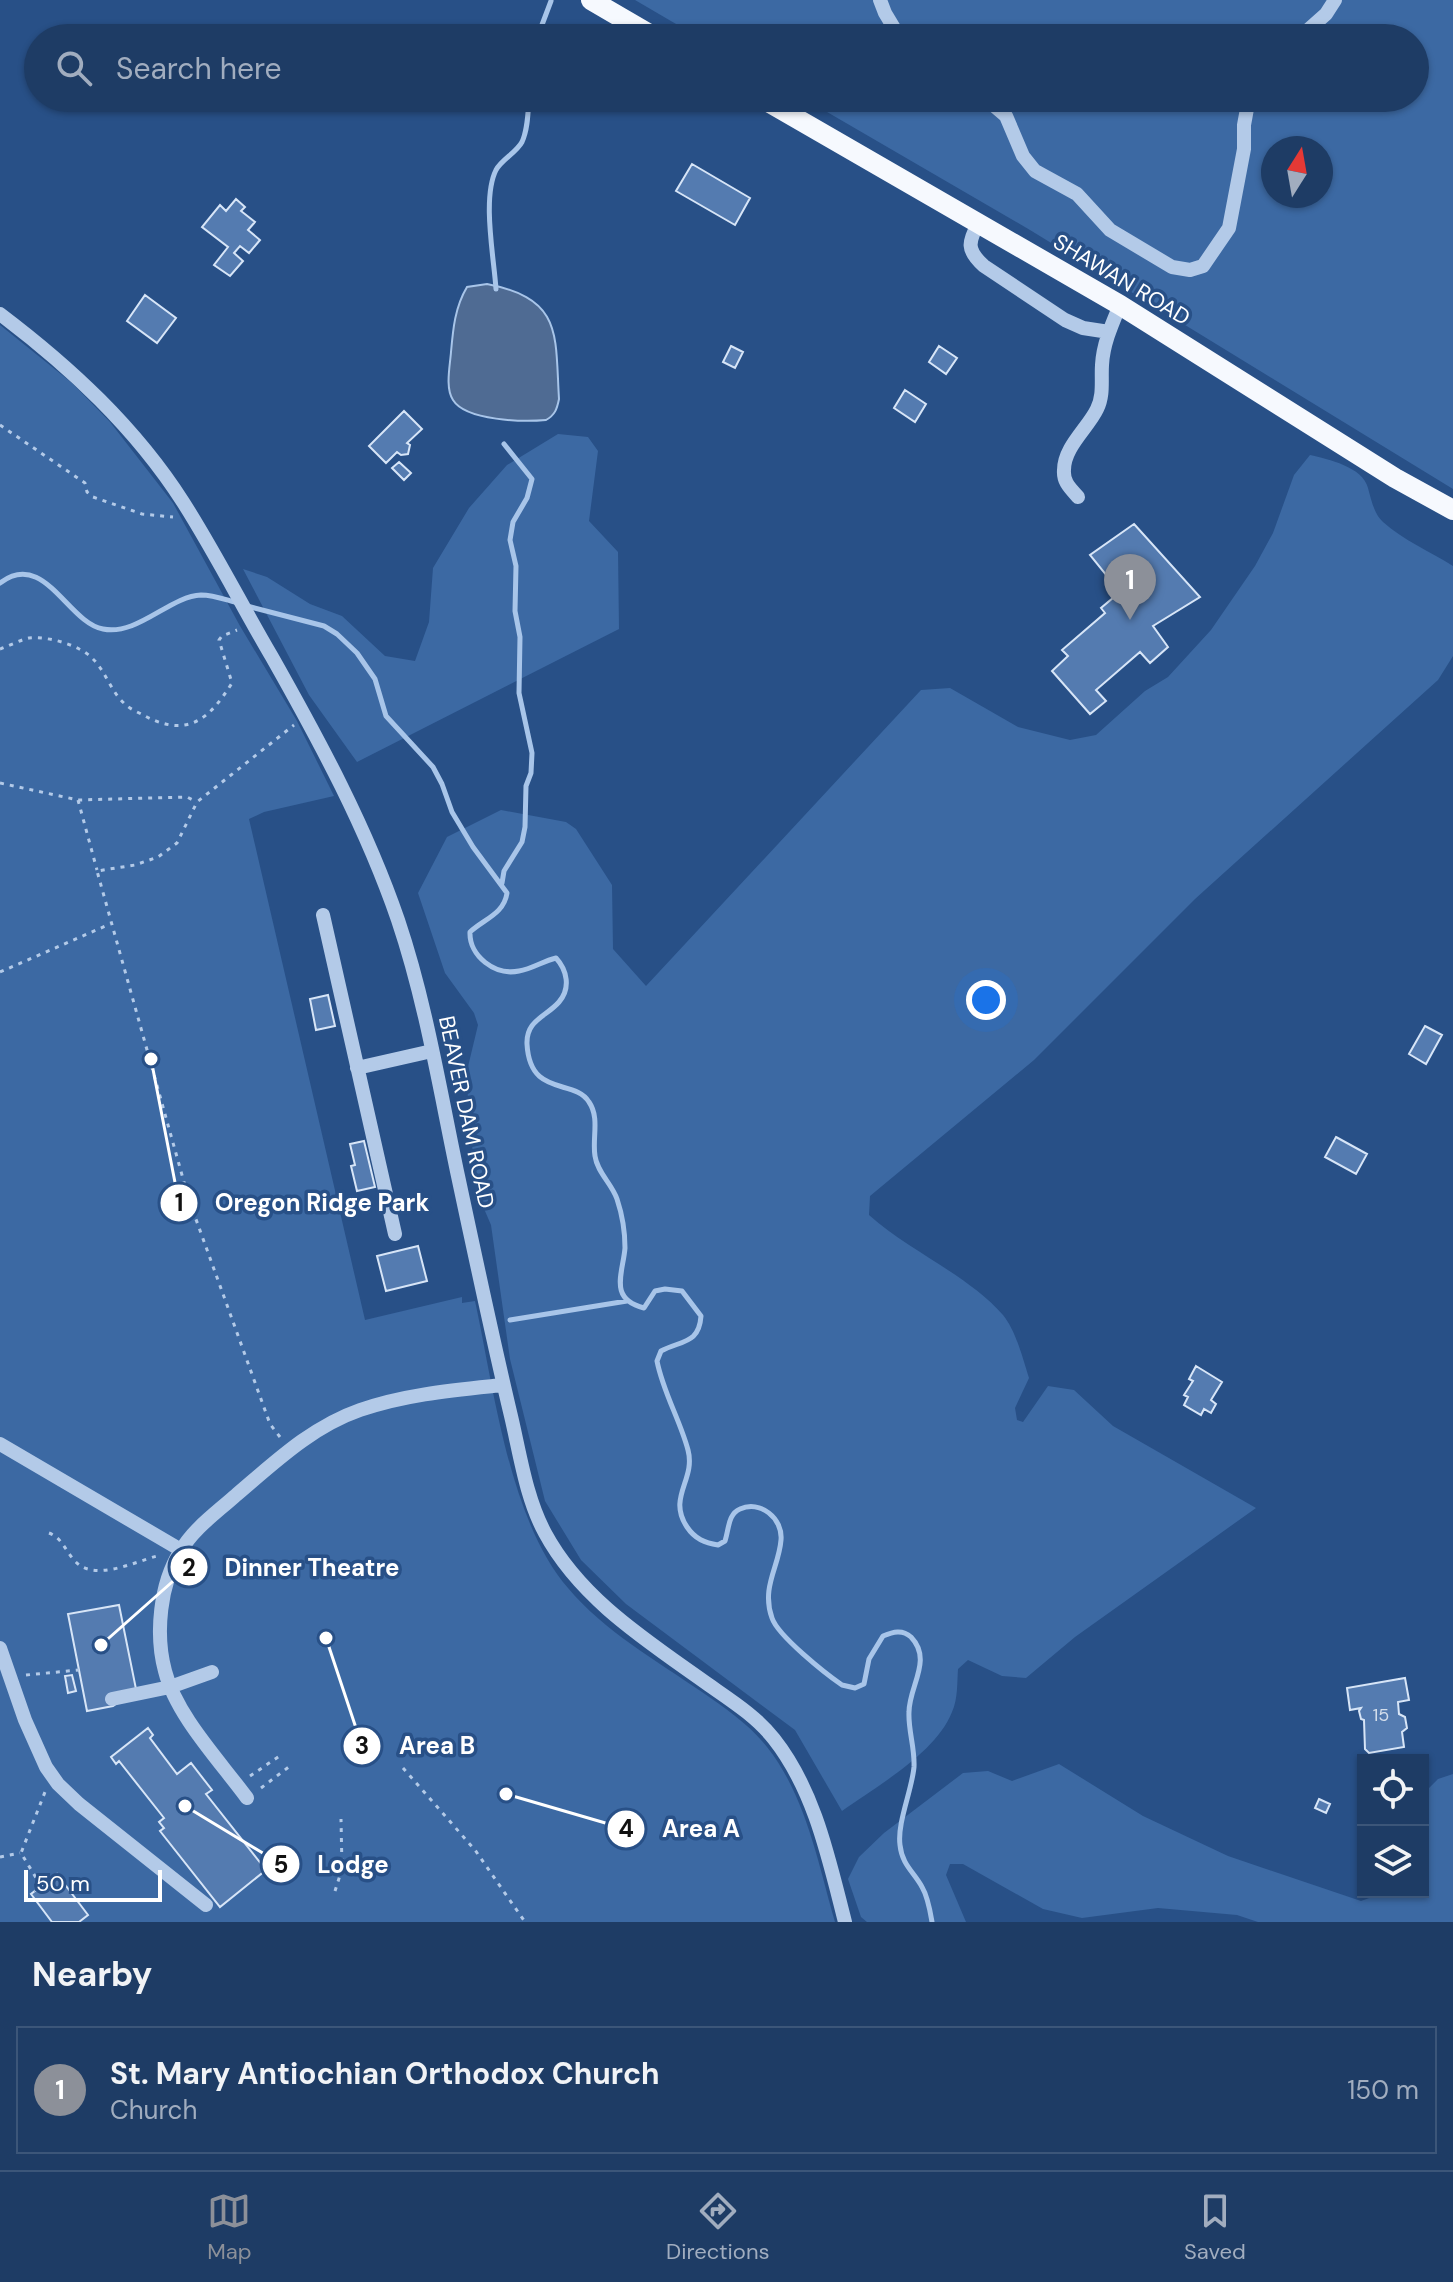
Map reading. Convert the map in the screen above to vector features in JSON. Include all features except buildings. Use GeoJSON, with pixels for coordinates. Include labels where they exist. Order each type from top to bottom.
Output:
{"type":"FeatureCollection","features":[{"type":"Feature","properties":{"kind":"main road"},"geometry":{"type":"LineString","coordinates":[[591,0],[632,24]]}},
{"type":"Feature","properties":{"kind":"main road","name":"SHAWAN ROAD"},"geometry":{"type":"LineString","coordinates":[[786,112],[1120,305],[1275,404],[1453,510]]}},
{"type":"Feature","properties":{"kind":"street"},"geometry":{"type":"LineString","coordinates":[[880,0],[892,24]]}},
{"type":"Feature","properties":{"kind":"street"},"geometry":{"type":"LineString","coordinates":[[1315,24],[1335,0]]}},
{"type":"Feature","properties":{"kind":"street"},"geometry":{"type":"LineString","coordinates":[[1002,112],[1023,156],[1035,171],[1077,194],[1110,230],[1172,267],[1190,270],[1203,266],[1229,228],[1244,149],[1246,112]]}},
{"type":"Feature","properties":{"kind":"street"},"geometry":{"type":"LineString","coordinates":[[979,222],[971,236],[973,256],[1065,320],[1083,328],[1109,332]]}},
{"type":"Feature","properties":{"kind":"street"},"geometry":{"type":"LineString","coordinates":[[1078,497],[1065,482],[1063,468],[1098,407],[1109,332],[1120,305]]}},
{"type":"Feature","properties":{"kind":"street","name":"BEAVER DAM ROAD"},"geometry":{"type":"LineString","coordinates":[[0,314],[78,378],[116,416],[181,499],[352,805],[378,865],[416,983],[503,1385],[533,1504],[543,1531],[558,1554],[601,1603],[627,1626],[751,1715],[774,1739],[808,1797],[845,1922]]}},
{"type":"Feature","properties":{"kind":"street"},"geometry":{"type":"LineString","coordinates":[[323,915],[395,1234]]}},
{"type":"Feature","properties":{"kind":"street"},"geometry":{"type":"LineString","coordinates":[[357,1068],[432,1051]]}},
{"type":"Feature","properties":{"kind":"street"},"geometry":{"type":"LineString","coordinates":[[242,1792],[184,1713],[170,1687],[162,1656],[162,1608],[172,1567],[181,1550],[199,1527],[291,1448],[327,1425],[358,1411],[395,1400],[503,1385]]}},
{"type":"Feature","properties":{"kind":"street"},"geometry":{"type":"LineString","coordinates":[[0,1444],[181,1550]]}},
{"type":"Feature","properties":{"kind":"street"},"geometry":{"type":"LineString","coordinates":[[0,1648],[25,1720],[52,1776],[79,1804],[206,1905]]}},
{"type":"Feature","properties":{"kind":"street"},"geometry":{"type":"LineString","coordinates":[[112,1699],[170,1687],[212,1672]]}},
{"type":"Feature","properties":{"kind":"path"},"geometry":{"type":"LineString","coordinates":[[0,425],[85,483],[87,492],[93,497],[142,514],[172,516]]}},
{"type":"Feature","properties":{"kind":"path"},"geometry":{"type":"LineString","coordinates":[[0,649],[30,638],[56,641],[75,648],[93,658],[127,706],[175,727],[199,721],[219,703],[232,683],[219,640],[253,623]]}},
{"type":"Feature","properties":{"kind":"path"},"geometry":{"type":"LineString","coordinates":[[97,871],[135,865],[158,857],[177,843],[197,802],[305,716]]}},
{"type":"Feature","properties":{"kind":"path"},"geometry":{"type":"LineString","coordinates":[[0,783],[78,800],[187,797],[197,802]]}},
{"type":"Feature","properties":{"kind":"path"},"geometry":{"type":"LineString","coordinates":[[78,800],[189,1200],[270,1424],[291,1448]]}},
{"type":"Feature","properties":{"kind":"path"},"geometry":{"type":"LineString","coordinates":[[0,972],[111,924]]}},
{"type":"Feature","properties":{"kind":"path"},"geometry":{"type":"LineString","coordinates":[[49,1533],[58,1536],[75,1562],[84,1569],[96,1571],[181,1550]]}},
{"type":"Feature","properties":{"kind":"path"},"geometry":{"type":"LineString","coordinates":[[10,1676],[79,1670]]}},
{"type":"Feature","properties":{"kind":"path"},"geometry":{"type":"LineString","coordinates":[[242,1792],[281,1755]]}},
{"type":"Feature","properties":{"kind":"path"},"geometry":{"type":"LineString","coordinates":[[242,1792],[290,1766]]}},
{"type":"Feature","properties":{"kind":"path"},"geometry":{"type":"LineString","coordinates":[[403,1768],[475,1850],[525,1922]]}},
{"type":"Feature","properties":{"kind":"path"},"geometry":{"type":"LineString","coordinates":[[21,1853],[52,1776]]}},
{"type":"Feature","properties":{"kind":"path"},"geometry":{"type":"LineString","coordinates":[[335,1891],[342,1869],[341,1819]]}},
{"type":"Feature","properties":{"kind":"path"},"geometry":{"type":"LineString","coordinates":[[0,1857],[21,1853]]}},
{"type":"Feature","properties":{"kind":"path"},"geometry":{"type":"LineString","coordinates":[[21,1853],[41,1886]]}},
{"type":"Feature","properties":{"kind":"shaded area"},"geometry":{"type":"Polygon","coordinates":[[[635,0],[1453,0],[1453,489],[1030,230],[827,112],[1429,112],[1429,24],[676,24],[635,0]]]}},
{"type":"Feature","properties":{"kind":"shaded area"},"geometry":{"type":"Polygon","coordinates":[[[487,284],[530,299],[550,323],[557,356],[559,399],[552,416],[546,420],[482,416],[460,407],[453,400],[449,370],[460,302],[467,287],[487,284]]]}},
{"type":"Feature","properties":{"kind":"shaded area"},"geometry":{"type":"Polygon","coordinates":[[[0,325],[72,383],[110,422],[173,503],[240,626],[297,721],[334,796],[264,812],[249,819],[365,1320],[462,1297],[462,1303],[475,1301],[506,1452],[531,1527],[548,1560],[568,1588],[598,1618],[728,1711],[767,1747],[801,1808],[835,1922],[0,1922],[0,325]]]}},
{"type":"Feature","properties":{"kind":"shaded area"},"geometry":{"type":"Polygon","coordinates":[[[558,434],[588,437],[598,451],[589,521],[618,552],[619,629],[357,762],[309,695],[243,569],[267,577],[310,604],[342,616],[385,656],[415,661],[429,622],[433,568],[469,508],[507,465],[558,434]]]}},
{"type":"Feature","properties":{"kind":"shaded area"},"geometry":{"type":"Polygon","coordinates":[[[1310,455],[1352,469],[1365,481],[1375,511],[1383,522],[1453,566],[1453,656],[1438,680],[1195,899],[1034,1060],[870,1196],[869,1215],[956,1275],[1003,1315],[1015,1337],[1029,1378],[1015,1408],[1017,1420],[1023,1422],[1048,1386],[1074,1390],[1113,1426],[1256,1508],[1075,1637],[1026,1678],[1002,1676],[968,1660],[958,1669],[952,1712],[933,1741],[904,1768],[842,1811],[795,1730],[626,1604],[581,1560],[545,1501],[510,1359],[491,1225],[476,1190],[466,1075],[478,1025],[474,1013],[445,973],[418,893],[447,837],[501,810],[566,822],[576,829],[612,885],[613,949],[646,986],[921,690],[950,688],[1018,727],[1070,740],[1096,735],[1145,691],[1168,677],[1211,630],[1255,566],[1273,533],[1294,475],[1310,455]]]}},
{"type":"Feature","properties":{"kind":"shaded area"},"geometry":{"type":"Polygon","coordinates":[[[1059,1764],[1143,1816],[1228,1856],[1361,1901],[1369,1898],[1429,1898],[1429,1788],[1438,1779],[1453,1774],[1453,1922],[1258,1922],[1237,1915],[1158,1908],[1082,1918],[1043,1909],[963,1864],[950,1864],[946,1875],[966,1922],[867,1922],[861,1917],[848,1879],[859,1857],[884,1833],[963,1773],[988,1771],[1012,1781],[1059,1764]]]}},
{"type":"Feature","properties":{"kind":"waterway"},"geometry":{"type":"LineString","coordinates":[[542,24],[551,1]]}},
{"type":"Feature","properties":{"kind":"waterway"},"geometry":{"type":"LineString","coordinates":[[496,289],[489,212],[492,182],[496,170],[522,142],[528,112]]}},
{"type":"Feature","properties":{"kind":"waterway"},"geometry":{"type":"LineString","coordinates":[[502,883],[504,871],[522,842],[532,753],[519,693],[516,566],[510,540],[513,522],[527,498],[532,479],[504,444]]}},
{"type":"Feature","properties":{"kind":"waterway"},"geometry":{"type":"LineString","coordinates":[[0,583],[16,575],[30,575],[43,581],[90,624],[103,629],[129,627],[189,597],[206,595],[238,603]]}},
{"type":"Feature","properties":{"kind":"waterway"},"geometry":{"type":"LineString","coordinates":[[247,606],[324,626],[357,653],[375,679],[386,716],[433,767],[452,812],[507,893],[498,911],[470,932],[479,956],[493,967],[510,972],[556,958],[563,968],[566,979],[563,997],[530,1029],[527,1044],[530,1061],[544,1080],[582,1095],[592,1108],[596,1162],[615,1194],[623,1223],[625,1248],[620,1284],[626,1298],[644,1308],[655,1291],[682,1291],[701,1316],[697,1332],[688,1340],[661,1351],[657,1361],[688,1450],[688,1470],[680,1507],[687,1527],[701,1540],[718,1545],[725,1541],[731,1518],[740,1509],[755,1507],[774,1518],[781,1532],[781,1540],[769,1587],[772,1618],[793,1644],[842,1685],[855,1688],[864,1684],[869,1659],[883,1636],[901,1632],[911,1637],[917,1646],[920,1664],[909,1712],[914,1767],[900,1845],[906,1863],[926,1895],[932,1922]]}},
{"type":"Feature","properties":{"kind":"waterway"},"geometry":{"type":"LineString","coordinates":[[510,1320],[627,1301]]}},
{"type":"Feature","properties":{"kind":"place","name":"St. Mary Antiochian Orthodox Church"},"geometry":{"type":"Point","coordinates":[1130,620]}},
{"type":"Feature","properties":{"kind":"place","name":"Oregon Ridge Park"},"geometry":{"type":"Point","coordinates":[151,1059]}},
{"type":"Feature","properties":{"kind":"place","name":"Area B"},"geometry":{"type":"Point","coordinates":[326,1638]}},
{"type":"Feature","properties":{"kind":"place","name":"Dinner Theatre"},"geometry":{"type":"Point","coordinates":[101,1645]}},
{"type":"Feature","properties":{"kind":"place","name":"Area A"},"geometry":{"type":"Point","coordinates":[506,1794]}},
{"type":"Feature","properties":{"kind":"place","name":"Lodge"},"geometry":{"type":"Point","coordinates":[185,1806]}}]}
